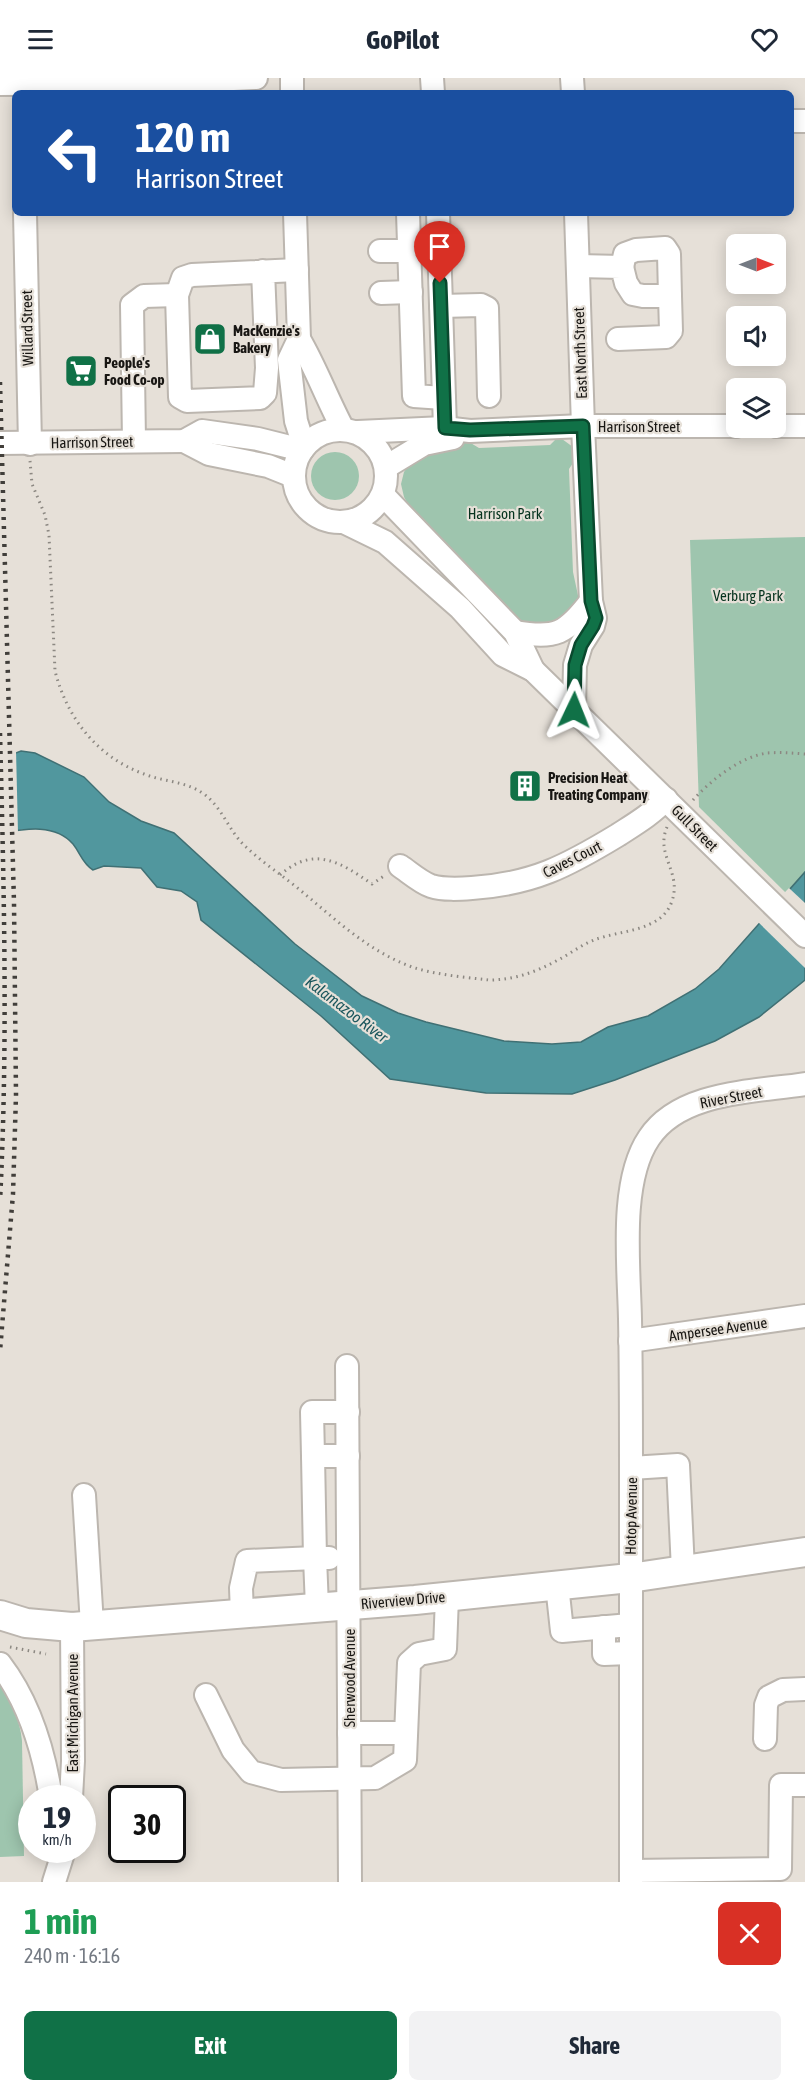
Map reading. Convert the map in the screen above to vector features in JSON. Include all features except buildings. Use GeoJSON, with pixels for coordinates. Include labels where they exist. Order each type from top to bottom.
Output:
{"type":"FeatureCollection","features":[{"type":"Feature","properties":{"kind":"main road","name":"Riverview Drive"},"geometry":{"type":"LineString","coordinates":[[0,1615],[26,1623],[82,1626],[242,1614],[447,1597],[630,1578],[805,1552]]}},
{"type":"Feature","properties":{"kind":"street"},"geometry":{"type":"LineString","coordinates":[[15,87],[144,81],[188,87],[255,78]]}},
{"type":"Feature","properties":{"kind":"street","name":"Willard Street"},"geometry":{"type":"LineString","coordinates":[[25,216],[30,444]]}},
{"type":"Feature","properties":{"kind":"street"},"geometry":{"type":"LineString","coordinates":[[296,216],[299,339],[289,360],[296,421],[303,448]]}},
{"type":"Feature","properties":{"kind":"street"},"geometry":{"type":"LineString","coordinates":[[408,216],[414,396],[444,398]]}},
{"type":"Feature","properties":{"kind":"street"},"geometry":{"type":"LineString","coordinates":[[438,216],[445,428]]}},
{"type":"Feature","properties":{"kind":"street","name":"East North Street"},"geometry":{"type":"LineString","coordinates":[[574,710],[575,665],[581,645],[596,618],[591,601],[576,216]]}},
{"type":"Feature","properties":{"kind":"street"},"geometry":{"type":"LineString","coordinates":[[618,339],[666,337],[671,331],[669,254],[665,248],[636,250],[625,254],[622,267],[626,283],[633,294],[670,296]]}},
{"type":"Feature","properties":{"kind":"street"},"geometry":{"type":"LineString","coordinates":[[380,251],[409,251]]}},
{"type":"Feature","properties":{"kind":"street"},"geometry":{"type":"LineString","coordinates":[[578,266],[622,267]]}},
{"type":"Feature","properties":{"kind":"street"},"geometry":{"type":"LineString","coordinates":[[263,271],[266,393],[260,398],[187,401],[180,397],[177,295],[183,278],[192,275],[263,271],[297,270]]}},
{"type":"Feature","properties":{"kind":"street"},"geometry":{"type":"LineString","coordinates":[[381,293],[411,292]]}},
{"type":"Feature","properties":{"kind":"street"},"geometry":{"type":"LineString","coordinates":[[134,441],[132,304],[144,296],[177,295]]}},
{"type":"Feature","properties":{"kind":"street"},"geometry":{"type":"LineString","coordinates":[[441,306],[481,305],[487,308],[489,396]]}},
{"type":"Feature","properties":{"kind":"street"},"geometry":{"type":"LineString","coordinates":[[299,339],[312,361],[327,399],[350,430]]}},
{"type":"Feature","properties":{"kind":"street"},"geometry":{"type":"LineString","coordinates":[[184,441],[188,417],[187,401]]}},
{"type":"Feature","properties":{"kind":"street","name":"Harrison Street"},"geometry":{"type":"LineString","coordinates":[[350,430],[726,426]]}},
{"type":"Feature","properties":{"kind":"street"},"geometry":{"type":"LineString","coordinates":[[786,426],[805,426]]}},
{"type":"Feature","properties":{"kind":"street"},"geometry":{"type":"LineString","coordinates":[[328,430],[350,430],[370,440],[380,451],[386,467],[387,481],[383,495],[374,508],[362,518],[346,523],[330,522],[316,516],[304,506],[296,492],[293,476],[296,460],[303,448],[328,430]]}},
{"type":"Feature","properties":{"kind":"street","name":"Harrison Street"},"geometry":{"type":"LineString","coordinates":[[386,467],[424,444],[459,437],[470,430]]}},
{"type":"Feature","properties":{"kind":"street","name":"Harrison Street"},"geometry":{"type":"LineString","coordinates":[[184,441],[202,431],[303,448]]}},
{"type":"Feature","properties":{"kind":"street","name":"Harrison Street"},"geometry":{"type":"LineString","coordinates":[[0,443],[184,441],[209,454],[268,466],[293,476]]}},
{"type":"Feature","properties":{"kind":"street","name":"Gull Street"},"geometry":{"type":"LineString","coordinates":[[383,495],[515,632],[533,670]]}},
{"type":"Feature","properties":{"kind":"street","name":"Gull Street"},"geometry":{"type":"LineString","coordinates":[[346,523],[385,542],[460,608],[503,654],[533,670],[805,936]]}},
{"type":"Feature","properties":{"kind":"street"},"geometry":{"type":"LineString","coordinates":[[515,632],[536,636],[551,635],[575,622],[591,601]]}},
{"type":"Feature","properties":{"kind":"street","name":"Caves Court"},"geometry":{"type":"LineString","coordinates":[[400,866],[430,886],[494,887],[522,881],[544,875],[586,854],[653,812],[673,806]]}},
{"type":"Feature","properties":{"kind":"street","name":"River Street"},"geometry":{"type":"LineString","coordinates":[[641,1152],[666,1118],[695,1102],[805,1084]]}},
{"type":"Feature","properties":{"kind":"street","name":"Hotop Avenue"},"geometry":{"type":"LineString","coordinates":[[631,1876],[629,1208],[631,1186],[641,1152]]}},
{"type":"Feature","properties":{"kind":"street","name":"Ampersee Avenue"},"geometry":{"type":"LineString","coordinates":[[630,1341],[805,1316]]}},
{"type":"Feature","properties":{"kind":"street","name":"Sherwood Avenue"},"geometry":{"type":"LineString","coordinates":[[347,1366],[350,1882]]}},
{"type":"Feature","properties":{"kind":"street"},"geometry":{"type":"LineString","coordinates":[[317,1607],[312,1412],[348,1412]]}},
{"type":"Feature","properties":{"kind":"street"},"geometry":{"type":"LineString","coordinates":[[313,1456],[348,1456]]}},
{"type":"Feature","properties":{"kind":"street"},"geometry":{"type":"LineString","coordinates":[[631,1468],[678,1465],[683,1570]]}},
{"type":"Feature","properties":{"kind":"street","name":"East Michigan Avenue"},"geometry":{"type":"LineString","coordinates":[[72,1785],[82,1626],[84,1495]]}},
{"type":"Feature","properties":{"kind":"street"},"geometry":{"type":"LineString","coordinates":[[242,1614],[241,1588],[247,1561],[349,1558]]}},
{"type":"Feature","properties":{"kind":"street"},"geometry":{"type":"LineString","coordinates":[[557,1585],[561,1631],[630,1624]]}},
{"type":"Feature","properties":{"kind":"street"},"geometry":{"type":"LineString","coordinates":[[206,1695],[232,1750],[252,1772],[281,1780],[375,1778],[405,1760],[409,1663],[419,1654],[445,1649],[447,1597]]}},
{"type":"Feature","properties":{"kind":"street"},"geometry":{"type":"LineString","coordinates":[[604,1627],[604,1654],[630,1653]]}},
{"type":"Feature","properties":{"kind":"street"},"geometry":{"type":"LineString","coordinates":[[2,1655],[6,1672],[30,1721],[45,1766],[49,1785]]}},
{"type":"Feature","properties":{"kind":"street"},"geometry":{"type":"LineString","coordinates":[[765,1739],[766,1705],[769,1696],[783,1690],[805,1689]]}},
{"type":"Feature","properties":{"kind":"street"},"geometry":{"type":"LineString","coordinates":[[349,1733],[406,1733]]}},
{"type":"Feature","properties":{"kind":"street"},"geometry":{"type":"LineString","coordinates":[[631,1876],[780,1869],[781,1785],[805,1785]]}},
{"type":"Feature","properties":{"kind":"path"},"geometry":{"type":"LineString","coordinates":[[30,444],[32,484],[45,515],[49,536],[55,671],[60,690],[76,721],[100,748],[130,768],[195,788],[206,795],[223,814],[244,846],[366,944],[399,962],[436,972],[501,980],[527,975],[595,939],[650,925],[665,913],[673,899],[674,876],[663,847],[663,837],[673,806],[697,795],[745,760],[767,753],[805,754]]}},
{"type":"Feature","properties":{"kind":"path"},"geometry":{"type":"LineString","coordinates":[[280,875],[300,861],[315,858],[329,859],[343,864],[372,884],[400,866]]}},
{"type":"Feature","properties":{"kind":"path"},"geometry":{"type":"LineString","coordinates":[[2,1655],[20,1650],[46,1654]]}},
{"type":"Feature","properties":{"kind":"green space","name":"Harrison Park"},"geometry":{"type":"Polygon","coordinates":[[[562,439],[573,447],[575,460],[569,469],[573,572],[579,600],[561,624],[524,625],[409,506],[401,484],[404,472],[413,459],[453,444],[469,442],[479,448],[550,445],[555,440],[562,439]]]}},
{"type":"Feature","properties":{"kind":"green space"},"geometry":{"type":"Polygon","coordinates":[[[335,452],[352,459],[359,476],[352,493],[335,500],[318,493],[311,476],[318,459],[335,452]]]}},
{"type":"Feature","properties":{"kind":"green space","name":"Verburg Park"},"geometry":{"type":"Polygon","coordinates":[[[805,537],[805,872],[787,894],[699,807],[690,540],[805,537]]]}},
{"type":"Feature","properties":{"kind":"green space"},"geometry":{"type":"Polygon","coordinates":[[[0,1684],[14,1711],[21,1733],[23,1785],[18,1785],[18,1856],[0,1857],[0,1684]]]}},
{"type":"Feature","properties":{"kind":"water","name":"Kalamazoo River"},"geometry":{"type":"Polygon","coordinates":[[[21,751],[35,753],[84,777],[109,802],[141,821],[174,833],[295,944],[362,996],[398,1013],[426,1022],[504,1041],[552,1044],[581,1042],[608,1027],[648,1016],[695,989],[719,969],[805,872],[805,980],[759,1017],[715,1041],[615,1080],[572,1094],[486,1093],[390,1079],[321,1016],[201,920],[197,902],[181,891],[157,887],[141,868],[104,866],[93,870],[66,837],[48,830],[19,830],[0,833],[0,759],[21,751]]]}},
{"type":"Feature","properties":{"kind":"pier"},"geometry":{"type":"Polygon","coordinates":[[[16,750],[18,833],[0,836],[0,756],[16,750]]]}},
{"type":"Feature","properties":{"kind":"pier"},"geometry":{"type":"Polygon","coordinates":[[[789,888],[805,903],[805,968],[757,921],[789,888]]]}},
{"type":"Feature","properties":{"kind":"railway"},"geometry":{"type":"LineString","coordinates":[[0,382],[14,903],[16,1095],[13,1194],[0,1351]]}},
{"type":"Feature","properties":{"kind":"railway"},"geometry":{"type":"LineString","coordinates":[[0,733],[5,1026],[0,1201]]}},
{"type":"Feature","properties":{"kind":"place","name":"MacKenzie's Bakery"},"geometry":{"type":"Point","coordinates":[210,339]}},
{"type":"Feature","properties":{"kind":"place","name":"People's Food Co-op"},"geometry":{"type":"Point","coordinates":[81,371]}},
{"type":"Feature","properties":{"kind":"place","name":"Precision Heat Treating Company"},"geometry":{"type":"Point","coordinates":[525,786]}},
{"type":"Feature","properties":{"kind":"route"},"geometry":{"type":"LineString","coordinates":[[440,283],[445,428],[470,430],[583,426],[591,601],[596,618],[581,645],[575,665],[574,710]]}}]}
